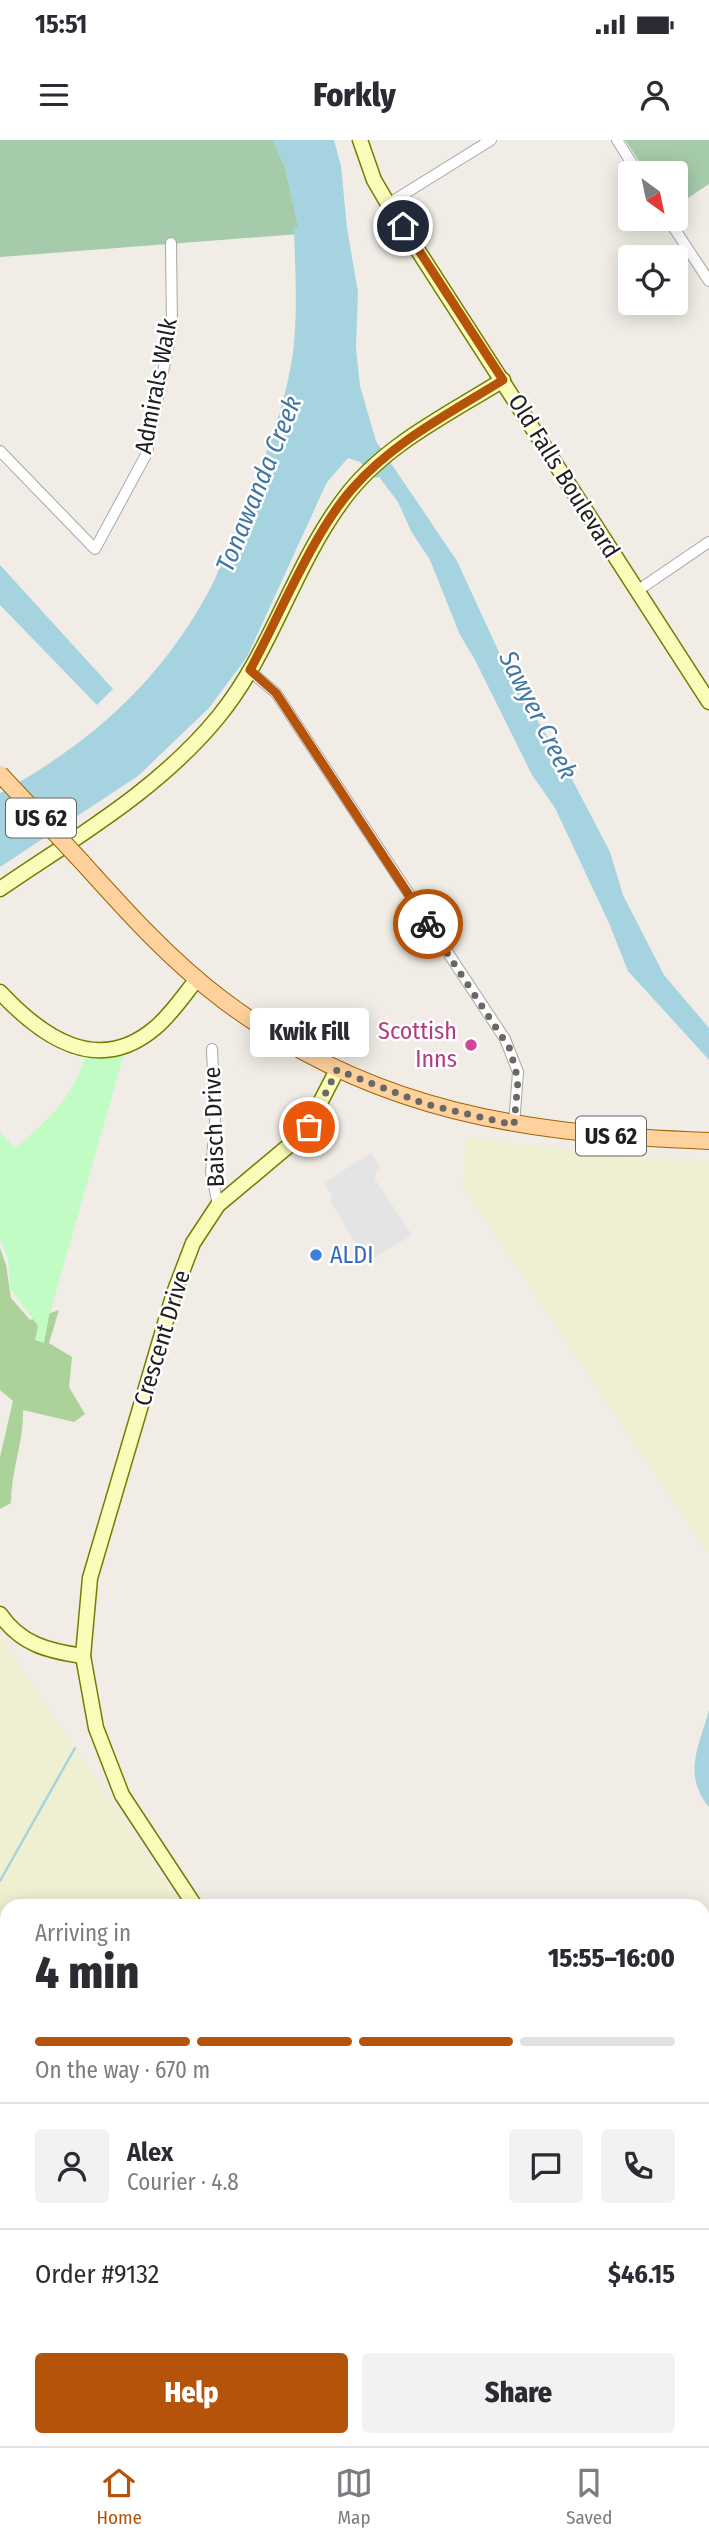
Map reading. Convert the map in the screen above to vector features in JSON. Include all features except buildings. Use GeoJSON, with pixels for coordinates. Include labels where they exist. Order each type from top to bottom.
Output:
{"type":"FeatureCollection","features":[{"type":"Feature","properties":{"kind":"main road","name":"US 62"},"geometry":{"type":"LineString","coordinates":[[0,774],[155,941],[197,979],[258,1024],[337,1070],[425,1104],[514,1125],[582,1134],[709,1142]]}},
{"type":"Feature","properties":{"kind":"street","name":"Old Falls Boulevard"},"geometry":{"type":"LineString","coordinates":[[360,140],[374,180],[388,204],[709,702]]}},
{"type":"Feature","properties":{"kind":"street"},"geometry":{"type":"LineString","coordinates":[[388,204],[491,140]]}},
{"type":"Feature","properties":{"kind":"street"},"geometry":{"type":"LineString","coordinates":[[617,140],[630,161]]}},
{"type":"Feature","properties":{"kind":"street"},"geometry":{"type":"LineString","coordinates":[[676,231],[709,281]]}},
{"type":"Feature","properties":{"kind":"street","name":"Admirals Walk"},"geometry":{"type":"LineString","coordinates":[[0,451],[94,549],[147,453],[172,327],[171,243]]}},
{"type":"Feature","properties":{"kind":"street"},"geometry":{"type":"LineString","coordinates":[[0,890],[108,816],[164,772],[212,725],[250,670],[330,520],[365,475],[391,452],[503,380]]}},
{"type":"Feature","properties":{"kind":"street"},"geometry":{"type":"LineString","coordinates":[[637,590],[709,542]]}},
{"type":"Feature","properties":{"kind":"street"},"geometry":{"type":"LineString","coordinates":[[250,670],[276,693],[510,1049],[518,1080],[514,1125]]}},
{"type":"Feature","properties":{"kind":"street"},"geometry":{"type":"LineString","coordinates":[[0,992],[29,1022],[54,1040],[84,1049],[106,1049],[150,1032],[197,979]]}},
{"type":"Feature","properties":{"kind":"street","name":"Baisch Drive"},"geometry":{"type":"LineString","coordinates":[[212,1049],[215,1122],[211,1172],[218,1205]]}},
{"type":"Feature","properties":{"kind":"street","name":"Crescent Drive"},"geometry":{"type":"LineString","coordinates":[[190,1899],[117,1786],[96,1728],[83,1656],[88,1588],[106,1514],[186,1258],[200,1229],[218,1205],[298,1140],[317,1113],[337,1070]]}},
{"type":"Feature","properties":{"kind":"street"},"geometry":{"type":"LineString","coordinates":[[0,1614],[29,1642],[46,1649],[83,1656]]}},
{"type":"Feature","properties":{"kind":"green space"},"geometry":{"type":"Polygon","coordinates":[[[0,140],[273,140],[285,167],[300,234],[0,257],[0,140]]]}},
{"type":"Feature","properties":{"kind":"green space"},"geometry":{"type":"Polygon","coordinates":[[[625,140],[709,140],[709,184],[688,198],[688,161],[639,161],[625,140]]]}},
{"type":"Feature","properties":{"kind":"green space"},"geometry":{"type":"Polygon","coordinates":[[[124,1054],[49,1316],[44,1343],[35,1340],[38,1326],[10,1288],[8,1258],[0,1239],[0,1132],[15,1148],[47,1120],[65,1098],[84,1059],[124,1054]]]}},
{"type":"Feature","properties":{"kind":"green space"},"geometry":{"type":"Polygon","coordinates":[[[466,1137],[630,1158],[709,1160],[709,1553],[463,1185],[466,1137]]]}},
{"type":"Feature","properties":{"kind":"green space"},"geometry":{"type":"Polygon","coordinates":[[[0,1248],[6,1265],[11,1298],[30,1320],[59,1310],[49,1343],[72,1357],[69,1387],[85,1414],[74,1422],[23,1410],[11,1503],[0,1509],[0,1457],[13,1401],[0,1390],[0,1248]]]}},
{"type":"Feature","properties":{"kind":"green space"},"geometry":{"type":"Polygon","coordinates":[[[0,1637],[176,1899],[0,1899],[0,1637]]]}},
{"type":"Feature","properties":{"kind":"shaded area"},"geometry":{"type":"Polygon","coordinates":[[[371,1153],[381,1168],[375,1173],[375,1179],[412,1235],[367,1262],[330,1200],[333,1197],[324,1183],[371,1153]]]}},
{"type":"Feature","properties":{"kind":"water","name":"Tonawanda Creek"},"geometry":{"type":"Polygon","coordinates":[[[273,140],[334,140],[341,166],[347,228],[358,292],[356,347],[360,386],[376,441],[457,561],[510,676],[563,762],[610,852],[623,895],[664,975],[709,1028],[709,1060],[628,971],[609,923],[555,808],[532,775],[460,635],[430,560],[411,531],[398,502],[379,477],[375,478],[360,462],[348,458],[327,482],[247,657],[209,708],[138,776],[0,867],[0,793],[33,774],[93,731],[146,681],[169,653],[210,589],[265,456],[285,394],[293,353],[296,305],[294,225],[299,231],[285,167],[273,140]]]}},
{"type":"Feature","properties":{"kind":"water"},"geometry":{"type":"Polygon","coordinates":[[[0,565],[113,689],[97,705],[0,605],[0,565]]]}},
{"type":"Feature","properties":{"kind":"water"},"geometry":{"type":"Polygon","coordinates":[[[709,1710],[709,1807],[701,1795],[694,1772],[697,1748],[709,1710]]]}},
{"type":"Feature","properties":{"kind":"waterway"},"geometry":{"type":"LineString","coordinates":[[0,1881],[75,1748]]}},
{"type":"Feature","properties":{"kind":"way so far"},"geometry":{"type":"LineString","coordinates":[[309,1127],[337,1070],[425,1104],[514,1125],[518,1072],[510,1049],[428,924]]}},
{"type":"Feature","properties":{"kind":"place","name":"Scottish Inns"},"geometry":{"type":"Point","coordinates":[471,1045]}},
{"type":"Feature","properties":{"kind":"place","name":"Kwik Fill"},"geometry":{"type":"Point","coordinates":[309,1127]}},
{"type":"Feature","properties":{"kind":"place","name":"ALDI"},"geometry":{"type":"Point","coordinates":[316,1255]}},
{"type":"Feature","properties":{"kind":"route"},"geometry":{"type":"LineString","coordinates":[[403,226],[503,380],[391,452],[351,490],[320,536],[250,670],[268,683],[276,693],[428,924]]}},
{"type":"Feature","properties":{"kind":"water label","name":"Sawyer Creek"},"geometry":{"type":"Point","coordinates":[538,715]}}]}
